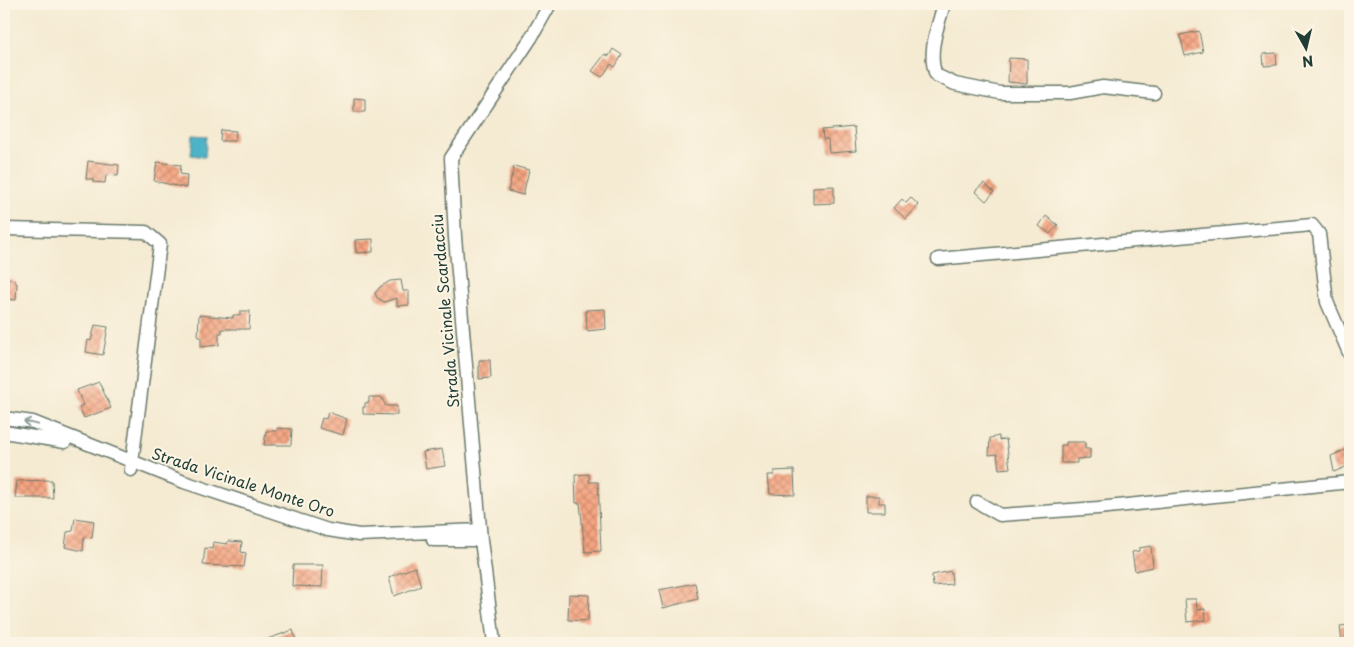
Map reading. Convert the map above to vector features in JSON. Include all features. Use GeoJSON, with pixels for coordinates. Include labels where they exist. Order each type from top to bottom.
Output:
{"type":"FeatureCollection","features":[{"type":"Feature","properties":{"kind":"street","name":"Strada Vicinale Scardacciu"},"geometry":{"type":"LineString","coordinates":[[494,643],[481,535],[455,237],[451,158],[531,38],[550,4]]}},
{"type":"Feature","properties":{"kind":"street"},"geometry":{"type":"LineString","coordinates":[[944,4],[933,48],[932,65],[936,75],[956,84],[1000,93],[1070,93],[1102,87],[1154,93]]}},
{"type":"Feature","properties":{"kind":"street"},"geometry":{"type":"LineString","coordinates":[[938,259],[1312,226],[1319,234],[1327,302],[1350,355]]}},
{"type":"Feature","properties":{"kind":"street"},"geometry":{"type":"LineString","coordinates":[[4,230],[146,232],[160,244],[131,466]]}},
{"type":"Feature","properties":{"kind":"street","name":"Strada Vicinale Monte Oro"},"geometry":{"type":"LineString","coordinates":[[4,418],[33,422],[131,466]]}},
{"type":"Feature","properties":{"kind":"street","name":"Strada Vicinale Monte Oro"},"geometry":{"type":"LineString","coordinates":[[4,432],[61,440],[344,541],[481,535]]}},
{"type":"Feature","properties":{"kind":"street"},"geometry":{"type":"LineString","coordinates":[[977,502],[1000,515],[1098,508],[1350,482]]}},
{"type":"Feature","properties":{"kind":"water"},"geometry":{"type":"Polygon","coordinates":[[[193,135],[207,136],[205,157],[191,155],[193,135]]]}},
{"type":"Feature","properties":{"kind":"building"},"geometry":{"type":"Polygon","coordinates":[[[1199,31],[1203,52],[1185,56],[1180,35],[1199,31]]]}},
{"type":"Feature","properties":{"kind":"building"},"geometry":{"type":"Polygon","coordinates":[[[613,49],[622,55],[615,67],[611,64],[602,77],[592,71],[605,54],[609,56],[613,49]]]}},
{"type":"Feature","properties":{"kind":"building"},"geometry":{"type":"Polygon","coordinates":[[[1276,53],[1277,65],[1264,66],[1263,54],[1276,53]]]}},
{"type":"Feature","properties":{"kind":"building"},"geometry":{"type":"Polygon","coordinates":[[[1009,58],[1027,59],[1027,84],[1008,82],[1009,58]]]}},
{"type":"Feature","properties":{"kind":"building"},"geometry":{"type":"Polygon","coordinates":[[[354,98],[365,99],[365,112],[354,112],[354,98]]]}},
{"type":"Feature","properties":{"kind":"building"},"geometry":{"type":"Polygon","coordinates":[[[854,127],[856,151],[829,153],[828,139],[823,139],[822,130],[854,127]]]}},
{"type":"Feature","properties":{"kind":"building"},"geometry":{"type":"Polygon","coordinates":[[[221,130],[236,131],[235,141],[220,141],[221,130]]]}},
{"type":"Feature","properties":{"kind":"building"},"geometry":{"type":"Polygon","coordinates":[[[88,161],[119,165],[118,176],[106,175],[105,183],[86,179],[88,161]]]}},
{"type":"Feature","properties":{"kind":"building"},"geometry":{"type":"Polygon","coordinates":[[[157,162],[181,165],[180,174],[187,175],[186,188],[154,181],[157,162]]]}},
{"type":"Feature","properties":{"kind":"building"},"geometry":{"type":"Polygon","coordinates":[[[514,166],[529,170],[523,195],[508,191],[514,166]]]}},
{"type":"Feature","properties":{"kind":"building"},"geometry":{"type":"Polygon","coordinates":[[[984,183],[994,192],[986,201],[975,191],[984,183]]]}},
{"type":"Feature","properties":{"kind":"building"},"geometry":{"type":"Polygon","coordinates":[[[834,186],[834,203],[813,204],[813,187],[834,186]]]}},
{"type":"Feature","properties":{"kind":"building"},"geometry":{"type":"Polygon","coordinates":[[[911,198],[919,205],[906,219],[894,208],[902,199],[906,203],[911,198]]]}},
{"type":"Feature","properties":{"kind":"building"},"geometry":{"type":"Polygon","coordinates":[[[1046,216],[1058,225],[1050,234],[1039,226],[1046,216]]]}},
{"type":"Feature","properties":{"kind":"building"},"geometry":{"type":"Polygon","coordinates":[[[373,239],[373,252],[356,253],[355,240],[373,239]]]}},
{"type":"Feature","properties":{"kind":"building"},"geometry":{"type":"Polygon","coordinates":[[[4,277],[14,280],[17,284],[16,300],[7,299],[8,294],[4,293],[4,277]]]}},
{"type":"Feature","properties":{"kind":"building"},"geometry":{"type":"Polygon","coordinates":[[[401,280],[403,291],[409,291],[409,305],[397,306],[397,298],[384,302],[377,298],[375,293],[380,287],[390,281],[401,280]]]}},
{"type":"Feature","properties":{"kind":"building"},"geometry":{"type":"Polygon","coordinates":[[[605,309],[606,329],[587,331],[586,310],[605,309]]]}},
{"type":"Feature","properties":{"kind":"building"},"geometry":{"type":"Polygon","coordinates":[[[240,311],[250,311],[249,329],[222,329],[222,333],[219,333],[219,345],[201,347],[201,337],[198,337],[199,315],[233,318],[233,315],[240,315],[240,311]]]}},
{"type":"Feature","properties":{"kind":"building"},"geometry":{"type":"Polygon","coordinates":[[[95,325],[108,327],[103,355],[86,352],[88,340],[91,341],[95,325]]]}},
{"type":"Feature","properties":{"kind":"building"},"geometry":{"type":"Polygon","coordinates":[[[479,360],[490,360],[491,378],[479,379],[479,360]]]}},
{"type":"Feature","properties":{"kind":"building"},"geometry":{"type":"Polygon","coordinates":[[[99,382],[111,408],[84,418],[79,407],[83,405],[77,390],[99,382]]]}},
{"type":"Feature","properties":{"kind":"building"},"geometry":{"type":"Polygon","coordinates":[[[369,397],[381,397],[386,406],[397,406],[397,415],[363,414],[363,407],[365,407],[365,403],[369,402],[369,397]]]}},
{"type":"Feature","properties":{"kind":"building"},"geometry":{"type":"Polygon","coordinates":[[[328,412],[347,419],[343,435],[319,428],[322,418],[326,419],[328,412]]]}},
{"type":"Feature","properties":{"kind":"building"},"geometry":{"type":"Polygon","coordinates":[[[277,428],[292,429],[291,445],[264,445],[266,431],[277,431],[277,428]]]}},
{"type":"Feature","properties":{"kind":"building"},"geometry":{"type":"Polygon","coordinates":[[[999,436],[999,440],[1006,439],[1010,468],[999,469],[997,454],[989,455],[990,438],[999,436]]]}},
{"type":"Feature","properties":{"kind":"building"},"geometry":{"type":"Polygon","coordinates":[[[1066,442],[1085,442],[1085,449],[1090,449],[1090,458],[1077,459],[1077,463],[1061,463],[1061,445],[1066,445],[1066,442]]]}},
{"type":"Feature","properties":{"kind":"building"},"geometry":{"type":"Polygon","coordinates":[[[442,449],[445,466],[426,469],[423,452],[442,449]]]}},
{"type":"Feature","properties":{"kind":"building"},"geometry":{"type":"Polygon","coordinates":[[[1345,450],[1348,456],[1350,455],[1350,465],[1334,472],[1331,456],[1345,450]]]}},
{"type":"Feature","properties":{"kind":"building"},"geometry":{"type":"Polygon","coordinates":[[[794,470],[795,495],[770,494],[768,475],[774,475],[774,471],[794,470]]]}},
{"type":"Feature","properties":{"kind":"building"},"geometry":{"type":"Polygon","coordinates":[[[589,474],[589,482],[598,482],[601,551],[585,552],[580,503],[576,503],[575,475],[589,474]]]}},
{"type":"Feature","properties":{"kind":"building"},"geometry":{"type":"Polygon","coordinates":[[[52,480],[53,498],[15,498],[17,481],[52,480]]]}},
{"type":"Feature","properties":{"kind":"building"},"geometry":{"type":"Polygon","coordinates":[[[866,496],[879,496],[879,503],[885,503],[885,512],[866,512],[866,496]]]}},
{"type":"Feature","properties":{"kind":"building"},"geometry":{"type":"Polygon","coordinates":[[[75,518],[94,521],[92,538],[84,537],[83,551],[65,547],[67,532],[73,531],[75,518]]]}},
{"type":"Feature","properties":{"kind":"building"},"geometry":{"type":"Polygon","coordinates":[[[228,541],[242,542],[241,552],[246,553],[244,567],[203,565],[205,548],[212,549],[213,542],[227,544],[228,541]]]}},
{"type":"Feature","properties":{"kind":"building"},"geometry":{"type":"Polygon","coordinates":[[[1151,546],[1153,567],[1135,571],[1132,552],[1139,551],[1139,548],[1151,546]]]}},
{"type":"Feature","properties":{"kind":"building"},"geometry":{"type":"Polygon","coordinates":[[[293,565],[323,565],[322,587],[292,586],[293,565]]]}},
{"type":"Feature","properties":{"kind":"building"},"geometry":{"type":"Polygon","coordinates":[[[415,567],[421,586],[394,596],[389,577],[415,567]]]}},
{"type":"Feature","properties":{"kind":"building"},"geometry":{"type":"Polygon","coordinates":[[[951,571],[952,584],[933,586],[932,575],[951,571]]]}},
{"type":"Feature","properties":{"kind":"building"},"geometry":{"type":"Polygon","coordinates":[[[695,583],[698,599],[663,608],[659,590],[695,583]]]}},
{"type":"Feature","properties":{"kind":"building"},"geometry":{"type":"Polygon","coordinates":[[[569,594],[589,595],[588,621],[568,620],[569,594]]]}},
{"type":"Feature","properties":{"kind":"building"},"geometry":{"type":"Polygon","coordinates":[[[1185,599],[1196,599],[1197,610],[1205,609],[1206,620],[1187,622],[1185,599]]]}},
{"type":"Feature","properties":{"kind":"building"},"geometry":{"type":"Polygon","coordinates":[[[1350,625],[1350,643],[1342,643],[1340,626],[1350,625]]]}},
{"type":"Feature","properties":{"kind":"building"},"geometry":{"type":"Polygon","coordinates":[[[293,630],[297,643],[259,643],[259,642],[293,630]]]}}]}
